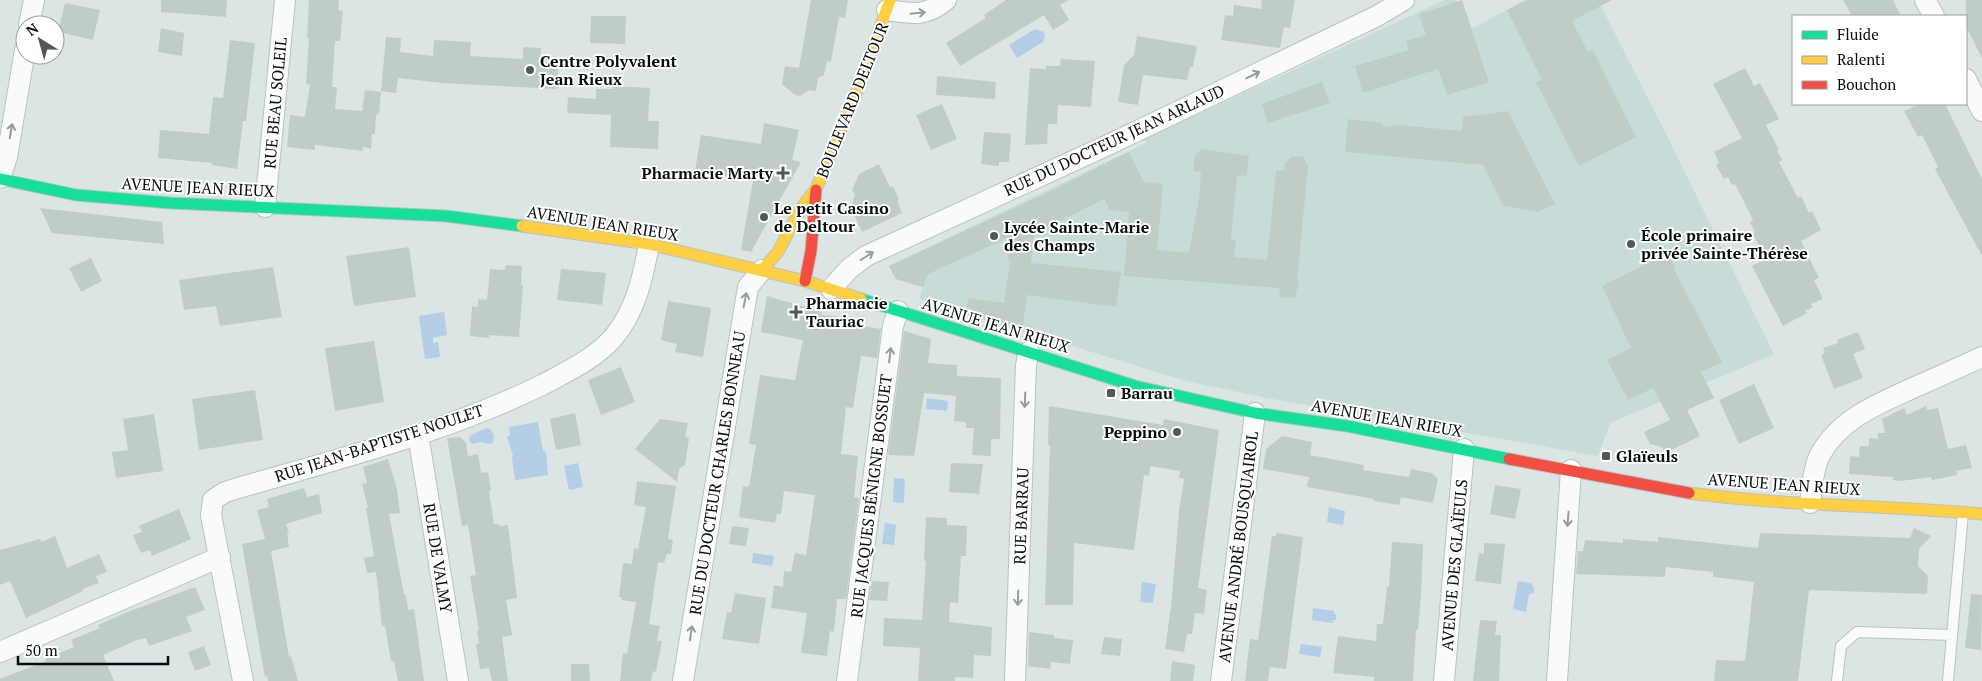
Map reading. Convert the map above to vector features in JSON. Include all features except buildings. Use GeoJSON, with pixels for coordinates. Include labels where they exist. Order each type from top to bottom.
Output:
{"type":"FeatureCollection","features":[{"type":"Feature","properties":{"kind":"main road","name":"BOULEVARD DELTOUR"},"geometry":{"type":"LineString","coordinates":[[762,270],[778,252],[800,208],[816,189],[855,96],[888,5]]}},
{"type":"Feature","properties":{"kind":"main road","name":"AVENUE JEAN RIEUX"},"geometry":{"type":"LineString","coordinates":[[0,178],[76,195],[157,202],[446,216],[649,244],[805,281],[1135,386],[1256,413],[1347,426],[1679,492],[1731,499],[1982,514]]}},
{"type":"Feature","properties":{"kind":"main road","name":"BOULEVARD DELTOUR"},"geometry":{"type":"LineString","coordinates":[[805,281],[811,251],[816,189]]}},
{"type":"Feature","properties":{"kind":"street"},"geometry":{"type":"LineString","coordinates":[[32,15],[34,0]]}},
{"type":"Feature","properties":{"kind":"street","name":"RUE BEAU SOLEIL"},"geometry":{"type":"LineString","coordinates":[[265,207],[285,0]]}},
{"type":"Feature","properties":{"kind":"street","name":"BOULEVARD DELTOUR"},"geometry":{"type":"LineString","coordinates":[[888,5],[911,14],[927,12],[946,0]]}},
{"type":"Feature","properties":{"kind":"street","name":"RUE DU DOCTEUR JEAN ARLAUD"},"geometry":{"type":"LineString","coordinates":[[831,290],[849,269],[866,256],[1110,144],[1377,16],[1404,0]]}},
{"type":"Feature","properties":{"kind":"street"},"geometry":{"type":"LineString","coordinates":[[1925,0],[1933,15]]}},
{"type":"Feature","properties":{"kind":"street"},"geometry":{"type":"LineString","coordinates":[[0,178],[6,157],[22,65]]}},
{"type":"Feature","properties":{"kind":"street"},"geometry":{"type":"LineString","coordinates":[[1967,81],[1982,111]]}},
{"type":"Feature","properties":{"kind":"street","name":"RUE JEAN-BAPTISTE NOULET"},"geometry":{"type":"LineString","coordinates":[[243,681],[211,515],[211,506],[218,496],[225,492],[459,421],[521,395],[566,373],[602,349],[625,322],[639,291],[649,244]]}},
{"type":"Feature","properties":{"kind":"street","name":"RUE DU DOCTEUR CHARLES BONNEAU"},"geometry":{"type":"LineString","coordinates":[[683,681],[748,287],[762,270]]}},
{"type":"Feature","properties":{"kind":"street","name":"RUE JACQUES BÉNIGNE BOSSUET"},"geometry":{"type":"LineString","coordinates":[[847,681],[893,326],[898,311]]}},
{"type":"Feature","properties":{"kind":"street","name":"RUE BARRAU"},"geometry":{"type":"LineString","coordinates":[[1015,681],[1026,365],[1029,352]]}},
{"type":"Feature","properties":{"kind":"street"},"geometry":{"type":"LineString","coordinates":[[1810,503],[1819,457],[1827,444],[1842,427],[1856,416],[1882,402],[1982,357]]}},
{"type":"Feature","properties":{"kind":"street","name":"AVENUE ANDRÉ BOUSQUAIROL"},"geometry":{"type":"LineString","coordinates":[[1221,681],[1256,413]]}},
{"type":"Feature","properties":{"kind":"street","name":"RUE DE VALMY"},"geometry":{"type":"LineString","coordinates":[[418,434],[458,681]]}},
{"type":"Feature","properties":{"kind":"street","name":"AVENUE DES GLAÏEULS"},"geometry":{"type":"LineString","coordinates":[[1444,681],[1464,449]]}},
{"type":"Feature","properties":{"kind":"street"},"geometry":{"type":"LineString","coordinates":[[1557,681],[1571,470]]}},
{"type":"Feature","properties":{"kind":"street"},"geometry":{"type":"LineString","coordinates":[[0,652],[220,557]]}},
{"type":"Feature","properties":{"kind":"lane"},"geometry":{"type":"LineString","coordinates":[[1948,681],[1963,512]]}},
{"type":"Feature","properties":{"kind":"lane"},"geometry":{"type":"LineString","coordinates":[[1837,681],[1841,646],[1857,632],[1952,635]]}},
{"type":"Feature","properties":{"kind":"shaded area"},"geometry":{"type":"Polygon","coordinates":[[[1445,0],[1456,0],[1467,31],[1526,0],[1598,0],[1774,354],[1610,423],[1598,456],[1262,397],[1186,381],[919,299],[923,287],[896,279],[889,266],[1146,143],[1144,139],[1445,0]]]}},
{"type":"Feature","properties":{"kind":"water"},"geometry":{"type":"Polygon","coordinates":[[[1035,29],[1044,32],[1043,42],[1017,58],[1009,45],[1035,29]]]}},
{"type":"Feature","properties":{"kind":"water"},"geometry":{"type":"Polygon","coordinates":[[[444,312],[447,335],[433,338],[433,343],[438,342],[440,357],[425,359],[419,316],[444,312]]]}},
{"type":"Feature","properties":{"kind":"water"},"geometry":{"type":"Polygon","coordinates":[[[927,398],[948,401],[947,411],[926,409],[927,398]]]}},
{"type":"Feature","properties":{"kind":"water"},"geometry":{"type":"Polygon","coordinates":[[[538,422],[543,451],[546,452],[548,475],[515,480],[513,456],[507,437],[510,435],[509,427],[538,422]]]}},
{"type":"Feature","properties":{"kind":"water"},"geometry":{"type":"Polygon","coordinates":[[[486,428],[490,429],[494,435],[493,443],[471,443],[469,439],[471,435],[486,428]]]}},
{"type":"Feature","properties":{"kind":"water"},"geometry":{"type":"Polygon","coordinates":[[[578,463],[583,487],[569,490],[564,466],[578,463]]]}},
{"type":"Feature","properties":{"kind":"water"},"geometry":{"type":"Polygon","coordinates":[[[894,478],[905,479],[904,503],[893,502],[894,478]]]}},
{"type":"Feature","properties":{"kind":"water"},"geometry":{"type":"Polygon","coordinates":[[[1329,507],[1345,511],[1343,525],[1327,522],[1329,507]]]}},
{"type":"Feature","properties":{"kind":"water"},"geometry":{"type":"Polygon","coordinates":[[[885,523],[896,525],[894,545],[882,544],[885,523]]]}},
{"type":"Feature","properties":{"kind":"water"},"geometry":{"type":"Polygon","coordinates":[[[753,553],[774,556],[772,566],[752,563],[753,553]]]}},
{"type":"Feature","properties":{"kind":"water"},"geometry":{"type":"Polygon","coordinates":[[[1518,581],[1531,583],[1534,588],[1534,593],[1529,594],[1526,612],[1513,609],[1518,581]]]}},
{"type":"Feature","properties":{"kind":"water"},"geometry":{"type":"Polygon","coordinates":[[[1142,582],[1156,584],[1153,603],[1140,602],[1142,582]]]}},
{"type":"Feature","properties":{"kind":"water"},"geometry":{"type":"Polygon","coordinates":[[[1313,608],[1334,611],[1336,620],[1333,620],[1333,623],[1312,620],[1313,608]]]}},
{"type":"Feature","properties":{"kind":"water"},"geometry":{"type":"Polygon","coordinates":[[[1301,644],[1322,647],[1320,657],[1299,654],[1301,644]]]}},
{"type":"Feature","properties":{"kind":"traffic: fast"},"geometry":{"type":"LineString","coordinates":[[0,179],[76,195],[171,203],[446,216],[522,226]]}},
{"type":"Feature","properties":{"kind":"traffic: fast"},"geometry":{"type":"LineString","coordinates":[[861,299],[1135,386],[1255,413],[1347,426],[1509,459]]}},
{"type":"Feature","properties":{"kind":"traffic: slow"},"geometry":{"type":"LineString","coordinates":[[762,270],[778,252],[801,208],[816,189],[855,96],[890,0]]}},
{"type":"Feature","properties":{"kind":"traffic: slow"},"geometry":{"type":"LineString","coordinates":[[522,226],[649,244],[805,281],[861,299]]}},
{"type":"Feature","properties":{"kind":"traffic: slow"},"geometry":{"type":"LineString","coordinates":[[1689,493],[1762,501],[1982,514]]}},
{"type":"Feature","properties":{"kind":"traffic: jam"},"geometry":{"type":"LineString","coordinates":[[805,281],[811,251],[816,190]]}},
{"type":"Feature","properties":{"kind":"traffic: jam"},"geometry":{"type":"LineString","coordinates":[[1509,459],[1689,493]]}},
{"type":"Feature","properties":{"kind":"place","name":"Centre Polyvalent Jean Rieux"},"geometry":{"type":"Point","coordinates":[530,70]}},
{"type":"Feature","properties":{"kind":"place","name":"Pharmacie Marty"},"geometry":{"type":"Point","coordinates":[783,173]}},
{"type":"Feature","properties":{"kind":"place","name":"Le petit Casino de Deltour"},"geometry":{"type":"Point","coordinates":[764,217]}},
{"type":"Feature","properties":{"kind":"place","name":"Lycée Sainte-Marie des Champs"},"geometry":{"type":"Point","coordinates":[994,236]}},
{"type":"Feature","properties":{"kind":"place","name":"École primaire privée Sainte-Thérèse"},"geometry":{"type":"Point","coordinates":[1631,244]}},
{"type":"Feature","properties":{"kind":"place","name":"Pharmacie Tauriac"},"geometry":{"type":"Point","coordinates":[796,312]}},
{"type":"Feature","properties":{"kind":"place","name":"Barrau"},"geometry":{"type":"Point","coordinates":[1111,393]}},
{"type":"Feature","properties":{"kind":"place","name":"Peppino"},"geometry":{"type":"Point","coordinates":[1177,432]}},
{"type":"Feature","properties":{"kind":"place","name":"Glaïeuls"},"geometry":{"type":"Point","coordinates":[1606,456]}}]}
